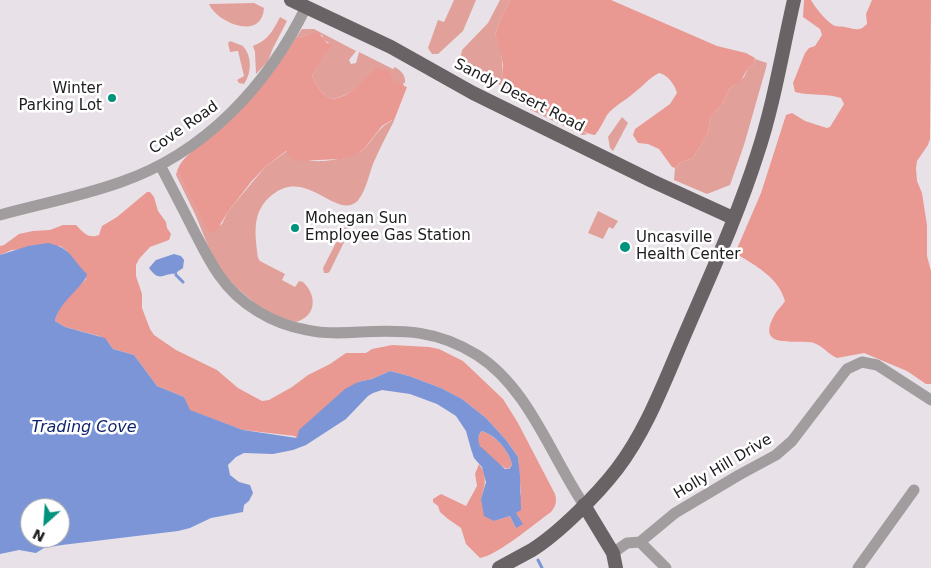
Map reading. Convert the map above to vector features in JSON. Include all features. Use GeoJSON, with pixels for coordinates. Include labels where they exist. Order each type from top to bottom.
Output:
{"type":"FeatureCollection","features":[{"type":"Feature","properties":{"kind":"main road","name":"Sandy Desert Road"},"geometry":{"type":"LineString","coordinates":[[291,0],[307,3],[479,96],[652,181],[734,218]]}},
{"type":"Feature","properties":{"kind":"main road"},"geometry":{"type":"LineString","coordinates":[[499,568],[533,549],[584,505],[616,470],[643,426],[707,283],[757,156],[774,98],[794,0]]}},
{"type":"Feature","properties":{"kind":"main road"},"geometry":{"type":"LineString","coordinates":[[584,505],[613,553],[616,568]]}},
{"type":"Feature","properties":{"kind":"street","name":"Cove Road"},"geometry":{"type":"LineString","coordinates":[[0,215],[122,182],[160,165],[182,151],[216,126],[248,96],[286,45],[307,3]]}},
{"type":"Feature","properties":{"kind":"street"},"geometry":{"type":"LineString","coordinates":[[160,165],[214,268],[229,288],[242,299],[269,318],[308,331],[412,331],[446,340],[477,355],[503,376],[516,391],[568,482],[584,505]]}},
{"type":"Feature","properties":{"kind":"street","name":"Holly Hill Drive"},"geometry":{"type":"LineString","coordinates":[[640,542],[675,513],[776,455],[792,441],[847,369],[862,362],[877,365],[931,400]]}},
{"type":"Feature","properties":{"kind":"street"},"geometry":{"type":"LineString","coordinates":[[858,568],[914,490]]}},
{"type":"Feature","properties":{"kind":"street"},"geometry":{"type":"LineString","coordinates":[[613,553],[627,543],[640,542],[666,568]]}},
{"type":"Feature","properties":{"kind":"shaded area"},"geometry":{"type":"Polygon","coordinates":[[[454,0],[476,0],[463,31],[438,54],[432,54],[428,48],[438,20],[444,22],[454,0]]]}},
{"type":"Feature","properties":{"kind":"shaded area"},"geometry":{"type":"Polygon","coordinates":[[[500,0],[510,0],[495,35],[501,47],[503,78],[511,88],[558,120],[588,134],[582,135],[531,110],[502,86],[462,64],[460,61],[462,50],[488,23],[500,0]]]}},
{"type":"Feature","properties":{"kind":"shaded area"},"geometry":{"type":"Polygon","coordinates":[[[510,0],[611,0],[717,46],[746,53],[755,58],[754,64],[748,68],[740,82],[729,89],[723,103],[710,118],[708,133],[693,158],[680,163],[675,168],[672,167],[659,149],[648,144],[638,143],[633,135],[635,129],[670,104],[677,93],[671,81],[662,74],[659,73],[652,77],[613,109],[607,115],[595,135],[574,127],[544,110],[507,83],[503,77],[501,53],[495,35],[510,0]]]}},
{"type":"Feature","properties":{"kind":"shaded area"},"geometry":{"type":"Polygon","coordinates":[[[804,0],[811,0],[820,13],[833,25],[857,29],[867,24],[866,14],[872,0],[931,0],[930,139],[917,161],[916,168],[927,225],[927,256],[931,271],[931,384],[926,384],[907,371],[864,353],[837,358],[814,343],[774,339],[770,334],[770,326],[775,314],[785,301],[782,293],[766,273],[737,254],[736,251],[761,193],[786,115],[792,113],[805,121],[827,128],[830,127],[844,104],[841,98],[835,96],[795,92],[793,83],[805,53],[809,48],[815,46],[822,35],[820,29],[803,17],[804,0]]]}},
{"type":"Feature","properties":{"kind":"shaded area"},"geometry":{"type":"Polygon","coordinates":[[[254,3],[264,8],[261,18],[256,24],[248,26],[238,26],[220,17],[209,4],[254,3]]]}},
{"type":"Feature","properties":{"kind":"shaded area"},"geometry":{"type":"Polygon","coordinates":[[[280,17],[287,21],[268,61],[256,74],[253,46],[263,41],[270,34],[280,17]]]}},
{"type":"Feature","properties":{"kind":"shaded area"},"geometry":{"type":"Polygon","coordinates":[[[302,29],[314,29],[356,51],[349,60],[351,64],[356,63],[359,52],[393,69],[395,67],[403,74],[405,83],[394,83],[373,71],[355,89],[343,96],[331,99],[319,89],[312,76],[329,43],[324,40],[322,35],[311,33],[300,38],[297,36],[302,29]]]}},
{"type":"Feature","properties":{"kind":"shaded area"},"geometry":{"type":"Polygon","coordinates":[[[311,33],[319,33],[327,43],[333,44],[323,56],[312,76],[319,89],[331,99],[351,92],[376,68],[389,71],[394,83],[403,83],[407,87],[393,123],[392,120],[382,126],[364,149],[355,155],[341,159],[297,161],[290,157],[286,151],[265,167],[227,213],[217,230],[209,233],[177,171],[179,166],[189,154],[220,129],[256,93],[297,36],[300,38],[311,33]]]}},
{"type":"Feature","properties":{"kind":"shaded area"},"geometry":{"type":"Polygon","coordinates":[[[230,41],[243,46],[248,55],[250,70],[244,84],[239,83],[237,80],[244,76],[238,51],[230,52],[228,43],[230,41]]]}},
{"type":"Feature","properties":{"kind":"shaded area"},"geometry":{"type":"Polygon","coordinates":[[[755,59],[767,63],[744,145],[730,185],[707,194],[674,180],[675,168],[680,163],[693,158],[708,133],[710,118],[723,103],[729,89],[744,77],[748,68],[754,64],[755,59]]]}},
{"type":"Feature","properties":{"kind":"shaded area"},"geometry":{"type":"Polygon","coordinates":[[[622,117],[628,123],[613,151],[610,148],[608,137],[622,117]]]}},
{"type":"Feature","properties":{"kind":"shaded area"},"geometry":{"type":"Polygon","coordinates":[[[393,120],[373,164],[364,191],[355,203],[345,205],[336,203],[317,193],[295,186],[284,188],[265,202],[256,224],[258,258],[260,261],[285,274],[282,280],[295,287],[299,281],[303,282],[311,293],[313,305],[308,315],[296,322],[275,316],[257,305],[221,271],[176,175],[177,171],[209,232],[222,224],[227,213],[265,167],[287,151],[313,161],[348,157],[365,148],[380,129],[393,120]]]}},
{"type":"Feature","properties":{"kind":"shaded area"},"geometry":{"type":"Polygon","coordinates":[[[147,192],[150,192],[154,197],[158,211],[166,222],[171,234],[169,240],[150,247],[136,265],[136,276],[142,294],[142,308],[154,335],[176,350],[217,370],[238,388],[262,401],[269,400],[292,387],[308,375],[330,364],[346,353],[366,353],[372,349],[392,345],[439,349],[463,361],[503,399],[518,423],[555,494],[556,504],[551,512],[506,545],[488,556],[480,558],[466,544],[461,528],[440,512],[433,499],[441,494],[466,506],[477,486],[475,474],[479,464],[485,476],[481,499],[494,521],[510,516],[516,528],[516,513],[521,493],[518,457],[506,440],[486,418],[462,399],[441,388],[390,371],[372,379],[358,382],[297,439],[295,436],[243,430],[189,410],[184,397],[157,386],[134,355],[113,349],[108,342],[99,336],[65,327],[55,321],[63,303],[86,279],[67,251],[60,246],[12,250],[0,255],[0,246],[19,234],[33,231],[50,230],[63,225],[76,225],[89,236],[99,235],[102,226],[117,217],[147,192]]]}},
{"type":"Feature","properties":{"kind":"shaded area"},"geometry":{"type":"Polygon","coordinates":[[[598,211],[618,221],[613,229],[609,227],[603,239],[588,233],[598,211]]]}},
{"type":"Feature","properties":{"kind":"shaded area"},"geometry":{"type":"Polygon","coordinates":[[[349,228],[349,232],[330,271],[324,273],[323,268],[343,229],[349,228]]]}},
{"type":"Feature","properties":{"kind":"shaded area"},"geometry":{"type":"Polygon","coordinates":[[[482,431],[496,440],[505,449],[512,465],[508,469],[492,458],[480,445],[478,439],[482,431]]]}},
{"type":"Feature","properties":{"kind":"water","name":"Trading Cove"},"geometry":{"type":"Polygon","coordinates":[[[48,243],[67,251],[87,274],[82,284],[61,307],[55,321],[65,327],[105,338],[113,349],[134,355],[157,386],[184,397],[190,410],[243,430],[297,438],[299,430],[345,389],[358,382],[372,379],[390,371],[441,388],[462,399],[486,418],[506,440],[518,457],[521,510],[516,513],[523,524],[516,528],[510,516],[494,521],[484,516],[481,499],[486,482],[482,467],[474,458],[466,431],[456,416],[437,404],[410,394],[382,390],[368,396],[346,419],[306,445],[273,454],[244,453],[236,457],[228,465],[230,475],[239,482],[250,485],[253,493],[249,501],[244,505],[243,512],[211,518],[190,528],[178,531],[70,544],[70,498],[20,498],[20,548],[44,548],[36,553],[19,550],[0,554],[0,255],[28,246],[48,243]],[[482,431],[479,434],[480,446],[505,469],[509,469],[512,465],[511,460],[505,449],[487,433],[482,431]]]}},
{"type":"Feature","properties":{"kind":"water"},"geometry":{"type":"Polygon","coordinates":[[[174,254],[181,256],[184,260],[183,268],[177,274],[159,276],[149,268],[156,260],[174,254]]]}},
{"type":"Feature","properties":{"kind":"waterway"},"geometry":{"type":"LineString","coordinates":[[176,275],[183,282]]}},
{"type":"Feature","properties":{"kind":"waterway"},"geometry":{"type":"LineString","coordinates":[[538,560],[542,568]]}},
{"type":"Feature","properties":{"kind":"place","name":"Winter Parking Lot"},"geometry":{"type":"Point","coordinates":[112,98]}},
{"type":"Feature","properties":{"kind":"place","name":"Mohegan Sun Employee Gas Station"},"geometry":{"type":"Point","coordinates":[295,228]}},
{"type":"Feature","properties":{"kind":"place","name":"Uncasville Health Center"},"geometry":{"type":"Point","coordinates":[625,247]}}]}
